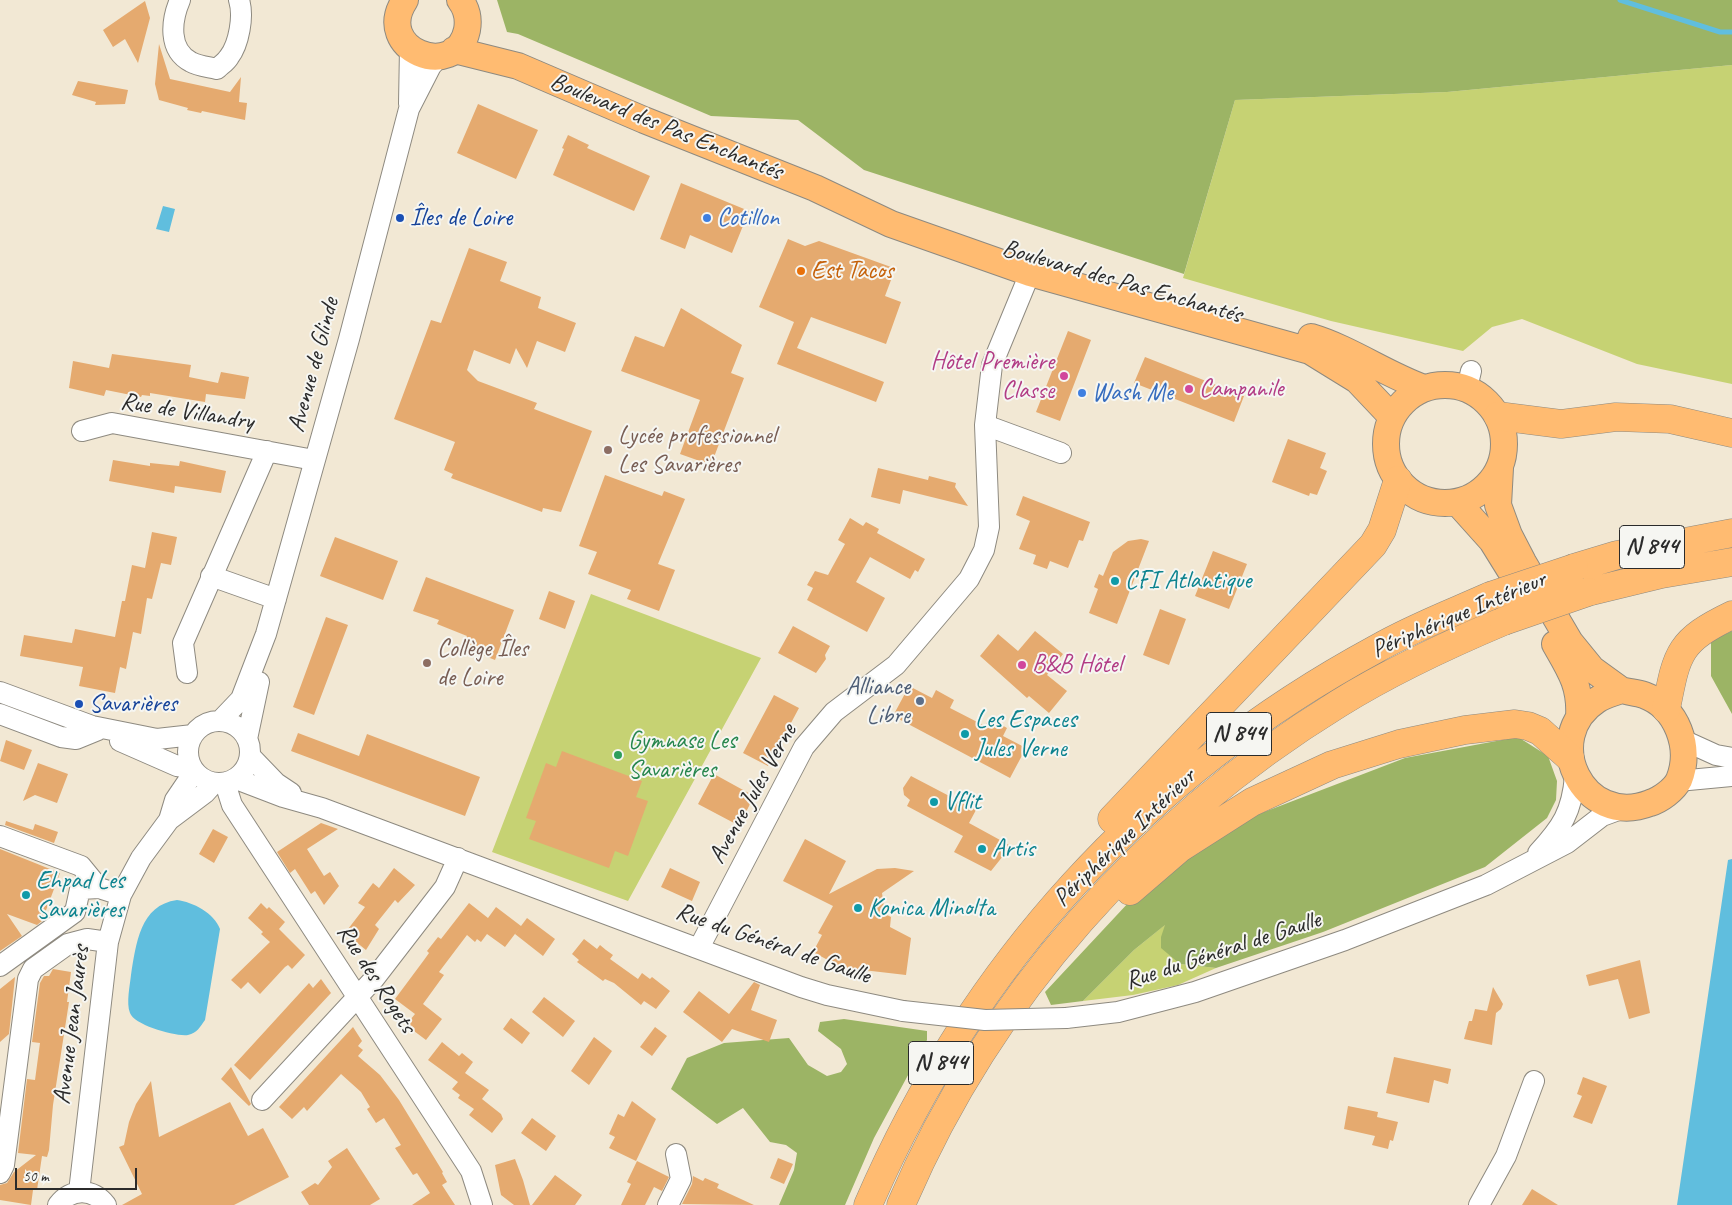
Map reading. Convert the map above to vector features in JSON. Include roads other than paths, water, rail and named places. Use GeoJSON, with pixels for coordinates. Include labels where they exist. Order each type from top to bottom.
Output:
{"type":"FeatureCollection","features":[{"type":"Feature","properties":{"kind":"highway"},"geometry":{"type":"LineString","coordinates":[[1498,416],[1561,424],[1616,417],[1670,420],[1732,433]]}},
{"type":"Feature","properties":{"kind":"highway"},"geometry":{"type":"LineString","coordinates":[[1032,931],[1039,902],[1106,826],[1373,545],[1382,530],[1398,480]]}},
{"type":"Feature","properties":{"kind":"highway","name":"Périphérique Intérieur"},"geometry":{"type":"LineString","coordinates":[[868,1205],[900,1137],[944,1058],[979,1003],[1032,931],[1101,854],[1157,801],[1244,731],[1318,682],[1376,648],[1490,596],[1626,553],[1732,532]]}},
{"type":"Feature","properties":{"kind":"highway","name":"N 844"},"geometry":{"type":"LineString","coordinates":[[901,1205],[929,1146],[970,1071],[1025,988],[1060,944],[1132,865],[1211,793],[1286,737],[1368,686],[1438,649],[1504,621],[1588,592],[1662,574],[1732,562]]}},
{"type":"Feature","properties":{"kind":"highway"},"geometry":{"type":"LineString","coordinates":[[1666,709],[1675,665],[1686,643],[1711,625],[1732,615]]}},
{"type":"Feature","properties":{"kind":"highway"},"geometry":{"type":"LineString","coordinates":[[1060,944],[1088,932],[1118,901],[1180,848],[1252,802],[1332,765],[1398,744],[1465,730],[1515,724],[1528,726],[1540,731],[1573,767]]}},
{"type":"Feature","properties":{"kind":"main road"},"geometry":{"type":"LineString","coordinates":[[447,53],[462,42],[468,27],[467,14],[460,0]]}},
{"type":"Feature","properties":{"kind":"main road"},"geometry":{"type":"LineString","coordinates":[[398,4],[400,33],[410,48]]}},
{"type":"Feature","properties":{"kind":"main road","name":"Boulevard des Pas Enchantés"},"geometry":{"type":"LineString","coordinates":[[468,27],[518,66]]}},
{"type":"Feature","properties":{"kind":"main road","name":"Boulevard des Pas Enchantés"},"geometry":{"type":"LineString","coordinates":[[410,48],[423,55],[447,53],[518,66],[644,120],[815,188],[891,224],[1030,273],[1310,352],[1357,380],[1392,417]]}},
{"type":"Feature","properties":{"kind":"main road","name":"Boulevard des Pas Enchantés"},"geometry":{"type":"LineString","coordinates":[[815,188],[896,211],[1058,267],[1316,339],[1343,349],[1399,379],[1424,388]]}},
{"type":"Feature","properties":{"kind":"main road"},"geometry":{"type":"LineString","coordinates":[[1457,502],[1492,541],[1576,680],[1580,701],[1579,717],[1571,738],[1573,767],[1590,794],[1603,802],[1621,809],[1637,808],[1660,800],[1678,781],[1684,760],[1684,740],[1666,709],[1645,696],[1622,690],[1592,669],[1570,642],[1523,562],[1509,535],[1498,505],[1500,468],[1505,451],[1504,433],[1498,416],[1469,380],[1453,385],[1438,385],[1424,388],[1401,404],[1392,417],[1387,432],[1386,449],[1390,465],[1398,480],[1409,491],[1424,499],[1440,504],[1457,502],[1475,496],[1490,484],[1500,468]]}},
{"type":"Feature","properties":{"kind":"main road"},"geometry":{"type":"LineString","coordinates":[[1579,717],[1597,699],[1622,690]]}},
{"type":"Feature","properties":{"kind":"street"},"geometry":{"type":"LineString","coordinates":[[180,0],[172,32],[178,51],[191,62],[218,68],[229,57],[240,25],[239,0]]}},
{"type":"Feature","properties":{"kind":"street","name":"Avenue de Glinde"},"geometry":{"type":"LineString","coordinates":[[409,109],[410,48]]}},
{"type":"Feature","properties":{"kind":"street","name":"Avenue de Glinde"},"geometry":{"type":"LineString","coordinates":[[220,721],[241,699],[266,634],[409,109],[422,80],[447,53]]}},
{"type":"Feature","properties":{"kind":"street","name":"Avenue Jules Verne"},"geometry":{"type":"LineString","coordinates":[[699,948],[804,748],[834,712],[896,665],[969,579],[984,550],[989,528],[985,424],[992,365],[1030,273]]}},
{"type":"Feature","properties":{"kind":"street","name":"Rue de Villandry"},"geometry":{"type":"LineString","coordinates":[[82,431],[112,423],[314,460]]}},
{"type":"Feature","properties":{"kind":"street"},"geometry":{"type":"LineString","coordinates":[[985,424],[1061,453]]}},
{"type":"Feature","properties":{"kind":"street"},"geometry":{"type":"LineString","coordinates":[[187,673],[183,643],[267,451]]}},
{"type":"Feature","properties":{"kind":"street"},"geometry":{"type":"LineString","coordinates":[[211,576],[276,599]]}},
{"type":"Feature","properties":{"kind":"street","name":"Avenue de Glinde"},"geometry":{"type":"LineString","coordinates":[[249,747],[266,634]]}},
{"type":"Feature","properties":{"kind":"street"},"geometry":{"type":"LineString","coordinates":[[0,692],[95,728],[177,766],[193,770],[203,779],[225,782],[245,771],[249,747],[235,726],[220,721],[206,724],[193,735],[188,752],[193,770]]}},
{"type":"Feature","properties":{"kind":"street"},"geometry":{"type":"LineString","coordinates":[[0,714],[61,737],[76,739],[95,728],[157,739],[193,735]]}},
{"type":"Feature","properties":{"kind":"street"},"geometry":{"type":"LineString","coordinates":[[1684,740],[1716,755],[1732,758]]}},
{"type":"Feature","properties":{"kind":"street","name":"Rue du Général de Gaulle"},"geometry":{"type":"LineString","coordinates":[[249,747],[276,783],[322,808]]}},
{"type":"Feature","properties":{"kind":"street","name":"Rue du Général de Gaulle"},"geometry":{"type":"LineString","coordinates":[[1530,862],[1556,832],[1567,815],[1573,799],[1573,767]]}},
{"type":"Feature","properties":{"kind":"street","name":"Avenue Jean Jaurès"},"geometry":{"type":"LineString","coordinates":[[169,820],[176,800],[193,770]]}},
{"type":"Feature","properties":{"kind":"street"},"geometry":{"type":"LineString","coordinates":[[1678,781],[1732,776]]}},
{"type":"Feature","properties":{"kind":"street","name":"Rue du Général de Gaulle"},"geometry":{"type":"LineString","coordinates":[[225,782],[322,808],[827,995],[903,1011],[985,1020],[1066,1018],[1118,1012],[1196,992],[1345,940],[1478,889],[1567,843],[1602,816],[1621,809]]}},
{"type":"Feature","properties":{"kind":"street","name":"Avenue Jean Jaurès"},"geometry":{"type":"LineString","coordinates":[[79,1192],[108,942],[121,895],[141,858],[169,820],[204,793],[225,782]]}},
{"type":"Feature","properties":{"kind":"street","name":"Rue des Rogets"},"geometry":{"type":"LineString","coordinates":[[225,782],[232,805],[471,1171],[482,1205]]}},
{"type":"Feature","properties":{"kind":"street"},"geometry":{"type":"LineString","coordinates":[[0,836],[81,866],[99,888]]}},
{"type":"Feature","properties":{"kind":"street"},"geometry":{"type":"LineString","coordinates":[[262,1100],[357,998],[446,887],[458,858]]}},
{"type":"Feature","properties":{"kind":"street"},"geometry":{"type":"LineString","coordinates":[[0,966],[75,912],[80,890],[99,888],[121,895]]}},
{"type":"Feature","properties":{"kind":"street"},"geometry":{"type":"LineString","coordinates":[[0,1173],[4,1166],[9,1049],[28,979],[33,969],[68,944],[86,939],[108,942]]}},
{"type":"Feature","properties":{"kind":"street"},"geometry":{"type":"LineString","coordinates":[[1479,1205],[1506,1156],[1534,1081]]}},
{"type":"Feature","properties":{"kind":"street"},"geometry":{"type":"LineString","coordinates":[[668,1205],[681,1179],[676,1154]]}},
{"type":"Feature","properties":{"kind":"street"},"geometry":{"type":"LineString","coordinates":[[58,1205],[64,1198],[79,1192],[95,1195],[106,1205]]}},
{"type":"Feature","properties":{"kind":"water"},"geometry":{"type":"Polygon","coordinates":[[[163,206],[175,209],[169,232],[156,229],[163,206]]]}},
{"type":"Feature","properties":{"kind":"water"},"geometry":{"type":"Polygon","coordinates":[[[1732,859],[1732,1205],[1677,1205],[1728,860],[1732,859]]]}},
{"type":"Feature","properties":{"kind":"water"},"geometry":{"type":"Polygon","coordinates":[[[177,900],[190,903],[208,913],[220,929],[205,1020],[196,1031],[188,1035],[165,1032],[139,1022],[130,1013],[128,1004],[133,963],[142,928],[155,909],[165,903],[177,900]]]}},
{"type":"Feature","properties":{"kind":"waterway"},"geometry":{"type":"LineString","coordinates":[[1620,0],[1720,32],[1732,32]]}},
{"type":"Feature","properties":{"kind":"place","name":"Îles de Loire"},"geometry":{"type":"Point","coordinates":[400,218]}},
{"type":"Feature","properties":{"kind":"place","name":"Cotillon"},"geometry":{"type":"Point","coordinates":[707,218]}},
{"type":"Feature","properties":{"kind":"place","name":"Est Tacos"},"geometry":{"type":"Point","coordinates":[801,271]}},
{"type":"Feature","properties":{"kind":"place","name":"Hôtel Première Classe"},"geometry":{"type":"Point","coordinates":[1064,376]}},
{"type":"Feature","properties":{"kind":"place","name":"Campanile"},"geometry":{"type":"Point","coordinates":[1189,389]}},
{"type":"Feature","properties":{"kind":"place","name":"Wash Me"},"geometry":{"type":"Point","coordinates":[1082,393]}},
{"type":"Feature","properties":{"kind":"place","name":"Lycée professionnel Les Savarières"},"geometry":{"type":"Point","coordinates":[608,450]}},
{"type":"Feature","properties":{"kind":"place","name":"CFI Atlantique"},"geometry":{"type":"Point","coordinates":[1115,581]}},
{"type":"Feature","properties":{"kind":"place","name":"Collège Îles de Loire"},"geometry":{"type":"Point","coordinates":[427,663]}},
{"type":"Feature","properties":{"kind":"place","name":"B&B Hôtel"},"geometry":{"type":"Point","coordinates":[1022,665]}},
{"type":"Feature","properties":{"kind":"place","name":"Alliance Libre"},"geometry":{"type":"Point","coordinates":[920,701]}},
{"type":"Feature","properties":{"kind":"place","name":"Savarières"},"geometry":{"type":"Point","coordinates":[79,704]}},
{"type":"Feature","properties":{"kind":"place","name":"Les Espaces Jules Verne"},"geometry":{"type":"Point","coordinates":[965,734]}},
{"type":"Feature","properties":{"kind":"place","name":"Gymnase Les Savarières"},"geometry":{"type":"Point","coordinates":[618,755]}},
{"type":"Feature","properties":{"kind":"place","name":"Vflit"},"geometry":{"type":"Point","coordinates":[934,802]}},
{"type":"Feature","properties":{"kind":"place","name":"Artis"},"geometry":{"type":"Point","coordinates":[982,849]}},
{"type":"Feature","properties":{"kind":"place","name":"Ehpad Les Savarières"},"geometry":{"type":"Point","coordinates":[26,895]}},
{"type":"Feature","properties":{"kind":"place","name":"Konica Minolta"},"geometry":{"type":"Point","coordinates":[858,908]}}]}
